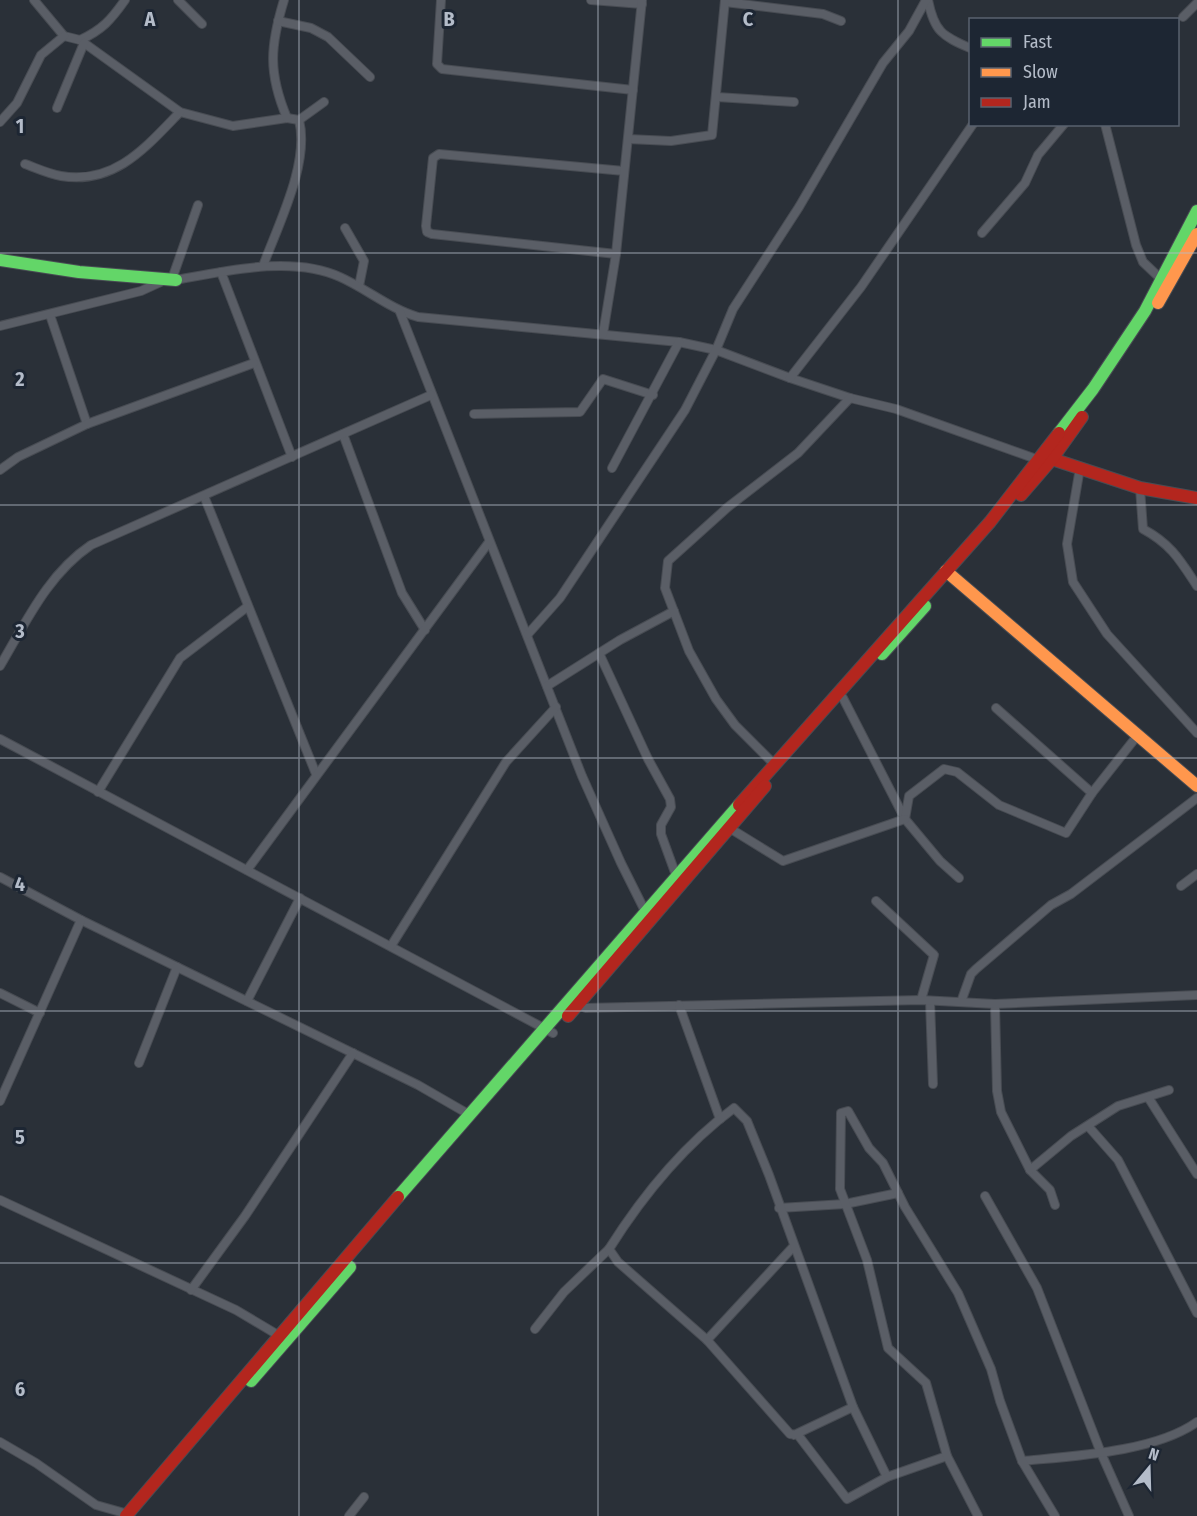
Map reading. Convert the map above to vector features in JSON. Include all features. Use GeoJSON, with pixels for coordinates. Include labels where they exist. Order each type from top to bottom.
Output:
{"type":"FeatureCollection","features":[{"type":"Feature","properties":{"kind":"main road"},"geometry":{"type":"LineString","coordinates":[[1046,459],[1145,311],[1197,211]]}},
{"type":"Feature","properties":{"kind":"main road"},"geometry":{"type":"LineString","coordinates":[[130,1515],[278,1335],[470,1115],[549,1031],[578,1005],[731,829],[777,770],[843,698],[990,522],[1046,459],[1151,315],[1197,234]]}},
{"type":"Feature","properties":{"kind":"main road"},"geometry":{"type":"LineString","coordinates":[[0,260],[79,272],[171,280]]}},
{"type":"Feature","properties":{"kind":"main road"},"geometry":{"type":"LineString","coordinates":[[1046,459],[1140,488],[1197,498]]}},
{"type":"Feature","properties":{"kind":"main road"},"geometry":{"type":"LineString","coordinates":[[949,573],[1197,786]]}},
{"type":"Feature","properties":{"kind":"main road"},"geometry":{"type":"LineString","coordinates":[[130,1515],[549,1031],[646,912],[774,764],[949,573]]}},
{"type":"Feature","properties":{"kind":"street"},"geometry":{"type":"LineString","coordinates":[[34,0],[64,36],[82,41],[180,112],[233,126],[286,118],[299,120],[324,102]]}},
{"type":"Feature","properties":{"kind":"street"},"geometry":{"type":"LineString","coordinates":[[57,108],[82,41],[100,31],[110,22],[125,0]]}},
{"type":"Feature","properties":{"kind":"street"},"geometry":{"type":"LineString","coordinates":[[178,0],[202,24]]}},
{"type":"Feature","properties":{"kind":"street"},"geometry":{"type":"LineString","coordinates":[[284,0],[273,46],[273,74],[275,91],[286,118]]}},
{"type":"Feature","properties":{"kind":"street"},"geometry":{"type":"LineString","coordinates":[[441,0],[437,64],[442,69],[633,90]]}},
{"type":"Feature","properties":{"kind":"street"},"geometry":{"type":"LineString","coordinates":[[591,0],[642,2],[616,254],[603,334]]}},
{"type":"Feature","properties":{"kind":"street"},"geometry":{"type":"LineString","coordinates":[[927,0],[938,29],[947,38],[969,48]]}},
{"type":"Feature","properties":{"kind":"street"},"geometry":{"type":"LineString","coordinates":[[528,634],[560,598],[685,410],[716,350],[733,309],[799,207],[883,63],[909,31],[927,0]]}},
{"type":"Feature","properties":{"kind":"street"},"geometry":{"type":"LineString","coordinates":[[628,139],[671,141],[706,138],[712,135],[725,1],[822,14],[841,21]]}},
{"type":"Feature","properties":{"kind":"street"},"geometry":{"type":"LineString","coordinates":[[1183,17],[1197,3]]}},
{"type":"Feature","properties":{"kind":"street"},"geometry":{"type":"LineString","coordinates":[[278,21],[311,28],[328,37],[370,77]]}},
{"type":"Feature","properties":{"kind":"street"},"geometry":{"type":"LineString","coordinates":[[0,122],[17,103],[41,55],[64,36]]}},
{"type":"Feature","properties":{"kind":"street"},"geometry":{"type":"LineString","coordinates":[[717,97],[794,102]]}},
{"type":"Feature","properties":{"kind":"street"},"geometry":{"type":"LineString","coordinates":[[25,164],[62,176],[94,175],[125,165],[180,112]]}},
{"type":"Feature","properties":{"kind":"street"},"geometry":{"type":"LineString","coordinates":[[263,266],[294,185],[302,136],[299,120]]}},
{"type":"Feature","properties":{"kind":"street"},"geometry":{"type":"LineString","coordinates":[[790,378],[861,287],[972,126]]}},
{"type":"Feature","properties":{"kind":"street"},"geometry":{"type":"LineString","coordinates":[[982,233],[1025,183],[1038,155],[1062,126]]}},
{"type":"Feature","properties":{"kind":"street"},"geometry":{"type":"LineString","coordinates":[[1106,126],[1136,245],[1143,262],[1161,279]]}},
{"type":"Feature","properties":{"kind":"street"},"geometry":{"type":"LineString","coordinates":[[616,254],[432,234],[427,232],[426,226],[428,191],[433,158],[439,154],[624,171]]}},
{"type":"Feature","properties":{"kind":"street"},"geometry":{"type":"LineString","coordinates":[[171,280],[198,205]]}},
{"type":"Feature","properties":{"kind":"street"},"geometry":{"type":"LineString","coordinates":[[345,228],[364,261],[359,286]]}},
{"type":"Feature","properties":{"kind":"street"},"geometry":{"type":"LineString","coordinates":[[0,327],[141,291],[171,280],[263,266],[323,271],[359,286],[400,312],[437,320],[679,342],[716,350],[850,398],[896,409],[1046,459]]}},
{"type":"Feature","properties":{"kind":"street"},"geometry":{"type":"LineString","coordinates":[[221,272],[292,457]]}},
{"type":"Feature","properties":{"kind":"street"},"geometry":{"type":"LineString","coordinates":[[400,312],[590,793],[646,912]]}},
{"type":"Feature","properties":{"kind":"street"},"geometry":{"type":"LineString","coordinates":[[50,315],[87,424]]}},
{"type":"Feature","properties":{"kind":"street"},"geometry":{"type":"LineString","coordinates":[[612,468],[653,395],[679,342]]}},
{"type":"Feature","properties":{"kind":"street"},"geometry":{"type":"LineString","coordinates":[[0,471],[18,457],[87,424],[254,363]]}},
{"type":"Feature","properties":{"kind":"street"},"geometry":{"type":"LineString","coordinates":[[474,414],[580,412],[603,379],[653,395]]}},
{"type":"Feature","properties":{"kind":"street"},"geometry":{"type":"LineString","coordinates":[[0,666],[43,594],[65,564],[91,544],[431,395]]}},
{"type":"Feature","properties":{"kind":"street"},"geometry":{"type":"LineString","coordinates":[[774,764],[735,725],[716,699],[689,651],[665,588],[671,557],[728,507],[798,453],[850,398]]}},
{"type":"Feature","properties":{"kind":"street"},"geometry":{"type":"LineString","coordinates":[[343,434],[402,593],[425,630]]}},
{"type":"Feature","properties":{"kind":"street"},"geometry":{"type":"LineString","coordinates":[[1080,468],[1067,543],[1073,582],[1107,634],[1197,733]]}},
{"type":"Feature","properties":{"kind":"street"},"geometry":{"type":"LineString","coordinates":[[1140,488],[1142,527],[1159,536],[1175,552],[1197,586]]}},
{"type":"Feature","properties":{"kind":"street"},"geometry":{"type":"LineString","coordinates":[[204,496],[316,774]]}},
{"type":"Feature","properties":{"kind":"street"},"geometry":{"type":"LineString","coordinates":[[247,870],[489,542]]}},
{"type":"Feature","properties":{"kind":"street"},"geometry":{"type":"LineString","coordinates":[[99,792],[180,658],[247,607]]}},
{"type":"Feature","properties":{"kind":"street"},"geometry":{"type":"LineString","coordinates":[[547,686],[599,653],[674,611]]}},
{"type":"Feature","properties":{"kind":"street"},"geometry":{"type":"LineString","coordinates":[[599,653],[648,759],[670,799],[670,807],[661,825],[661,834],[677,878]]}},
{"type":"Feature","properties":{"kind":"street"},"geometry":{"type":"LineString","coordinates":[[843,698],[905,819],[940,861],[959,878]]}},
{"type":"Feature","properties":{"kind":"street"},"geometry":{"type":"LineString","coordinates":[[391,946],[506,762],[556,707]]}},
{"type":"Feature","properties":{"kind":"street"},"geometry":{"type":"LineString","coordinates":[[996,708],[1092,793]]}},
{"type":"Feature","properties":{"kind":"street"},"geometry":{"type":"LineString","coordinates":[[905,819],[909,796],[944,769],[957,772],[999,805],[1066,833],[1092,793],[1137,736]]}},
{"type":"Feature","properties":{"kind":"street"},"geometry":{"type":"LineString","coordinates":[[0,739],[549,1031]]}},
{"type":"Feature","properties":{"kind":"street"},"geometry":{"type":"LineString","coordinates":[[961,1002],[971,974],[1025,926],[1197,798]]}},
{"type":"Feature","properties":{"kind":"street"},"geometry":{"type":"LineString","coordinates":[[731,829],[783,861],[905,819]]}},
{"type":"Feature","properties":{"kind":"street"},"geometry":{"type":"LineString","coordinates":[[1181,885],[1197,874]]}},
{"type":"Feature","properties":{"kind":"street"},"geometry":{"type":"LineString","coordinates":[[0,877],[81,920],[418,1085],[470,1115]]}},
{"type":"Feature","properties":{"kind":"street"},"geometry":{"type":"LineString","coordinates":[[247,1001],[300,898]]}},
{"type":"Feature","properties":{"kind":"street"},"geometry":{"type":"LineString","coordinates":[[876,901],[934,955],[925,1000],[933,1084]]}},
{"type":"Feature","properties":{"kind":"street"},"geometry":{"type":"LineString","coordinates":[[0,1101],[81,920]]}},
{"type":"Feature","properties":{"kind":"street"},"geometry":{"type":"LineString","coordinates":[[140,1063],[177,967]]}},
{"type":"Feature","properties":{"kind":"street"},"geometry":{"type":"LineString","coordinates":[[0,993],[40,1013]]}},
{"type":"Feature","properties":{"kind":"street"},"geometry":{"type":"LineString","coordinates":[[578,1005],[586,1008],[925,1000],[995,1004],[1197,995]]}},
{"type":"Feature","properties":{"kind":"street"},"geometry":{"type":"LineString","coordinates":[[995,1004],[999,1101],[1002,1112],[1030,1170],[1041,1184],[1050,1190],[1055,1204]]}},
{"type":"Feature","properties":{"kind":"street"},"geometry":{"type":"LineString","coordinates":[[679,1005],[720,1119]]}},
{"type":"Feature","properties":{"kind":"street"},"geometry":{"type":"LineString","coordinates":[[191,1290],[251,1206],[353,1053]]}},
{"type":"Feature","properties":{"kind":"street"},"geometry":{"type":"LineString","coordinates":[[1030,1170],[1118,1106],[1169,1090]]}},
{"type":"Feature","properties":{"kind":"street"},"geometry":{"type":"LineString","coordinates":[[1148,1097],[1197,1174]]}},
{"type":"Feature","properties":{"kind":"street"},"geometry":{"type":"LineString","coordinates":[[535,1329],[564,1292],[609,1249],[638,1203],[706,1128],[734,1108],[747,1121],[769,1175],[779,1208],[853,1407],[887,1477]]}},
{"type":"Feature","properties":{"kind":"street"},"geometry":{"type":"LineString","coordinates":[[978,1516],[947,1456],[926,1383],[888,1348],[867,1260],[840,1189],[841,1113],[848,1111],[869,1148],[884,1163],[898,1194],[958,1293],[977,1334],[1022,1461],[1055,1516]]}},
{"type":"Feature","properties":{"kind":"street"},"geometry":{"type":"LineString","coordinates":[[1088,1126],[1118,1160],[1197,1313]]}},
{"type":"Feature","properties":{"kind":"street"},"geometry":{"type":"LineString","coordinates":[[779,1208],[845,1204],[898,1194]]}},
{"type":"Feature","properties":{"kind":"street"},"geometry":{"type":"LineString","coordinates":[[985,1197],[1037,1288],[1101,1453],[1129,1516]]}},
{"type":"Feature","properties":{"kind":"street"},"geometry":{"type":"LineString","coordinates":[[0,1200],[236,1310],[278,1335]]}},
{"type":"Feature","properties":{"kind":"street"},"geometry":{"type":"LineString","coordinates":[[707,1340],[794,1246]]}},
{"type":"Feature","properties":{"kind":"street"},"geometry":{"type":"LineString","coordinates":[[609,1249],[618,1262],[707,1340],[794,1435],[798,1435],[847,1499],[887,1477],[947,1456]]}},
{"type":"Feature","properties":{"kind":"street"},"geometry":{"type":"LineString","coordinates":[[794,1435],[853,1407]]}},
{"type":"Feature","properties":{"kind":"street"},"geometry":{"type":"LineString","coordinates":[[1022,1461],[1101,1453],[1181,1434],[1197,1422]]}},
{"type":"Feature","properties":{"kind":"street"},"geometry":{"type":"LineString","coordinates":[[0,1442],[36,1463],[96,1505],[130,1515]]}},
{"type":"Feature","properties":{"kind":"street"},"geometry":{"type":"LineString","coordinates":[[349,1516],[364,1497]]}},
{"type":"Feature","properties":{"kind":"traffic: fast"},"geometry":{"type":"LineString","coordinates":[[1059,433],[1093,389],[1145,311],[1197,211]]}},
{"type":"Feature","properties":{"kind":"traffic: fast"},"geometry":{"type":"LineString","coordinates":[[0,260],[79,272],[176,280]]}},
{"type":"Feature","properties":{"kind":"traffic: fast"},"geometry":{"type":"LineString","coordinates":[[882,654],[925,606]]}},
{"type":"Feature","properties":{"kind":"traffic: fast"},"geometry":{"type":"LineString","coordinates":[[398,1197],[739,805]]}},
{"type":"Feature","properties":{"kind":"traffic: fast"},"geometry":{"type":"LineString","coordinates":[[251,1381],[350,1267]]}},
{"type":"Feature","properties":{"kind":"traffic: slow"},"geometry":{"type":"LineString","coordinates":[[1158,303],[1197,234]]}},
{"type":"Feature","properties":{"kind":"traffic: slow"},"geometry":{"type":"LineString","coordinates":[[946,571],[1197,786]]}},
{"type":"Feature","properties":{"kind":"traffic: jam"},"geometry":{"type":"LineString","coordinates":[[1021,495],[1052,459],[1082,417]]}},
{"type":"Feature","properties":{"kind":"traffic: jam"},"geometry":{"type":"LineString","coordinates":[[739,805],[990,522],[1059,433]]}},
{"type":"Feature","properties":{"kind":"traffic: jam"},"geometry":{"type":"LineString","coordinates":[[1052,459],[1140,488],[1197,498]]}},
{"type":"Feature","properties":{"kind":"traffic: jam"},"geometry":{"type":"LineString","coordinates":[[568,1016],[765,786]]}},
{"type":"Feature","properties":{"kind":"traffic: jam"},"geometry":{"type":"LineString","coordinates":[[126,1516],[398,1197]]}}]}
